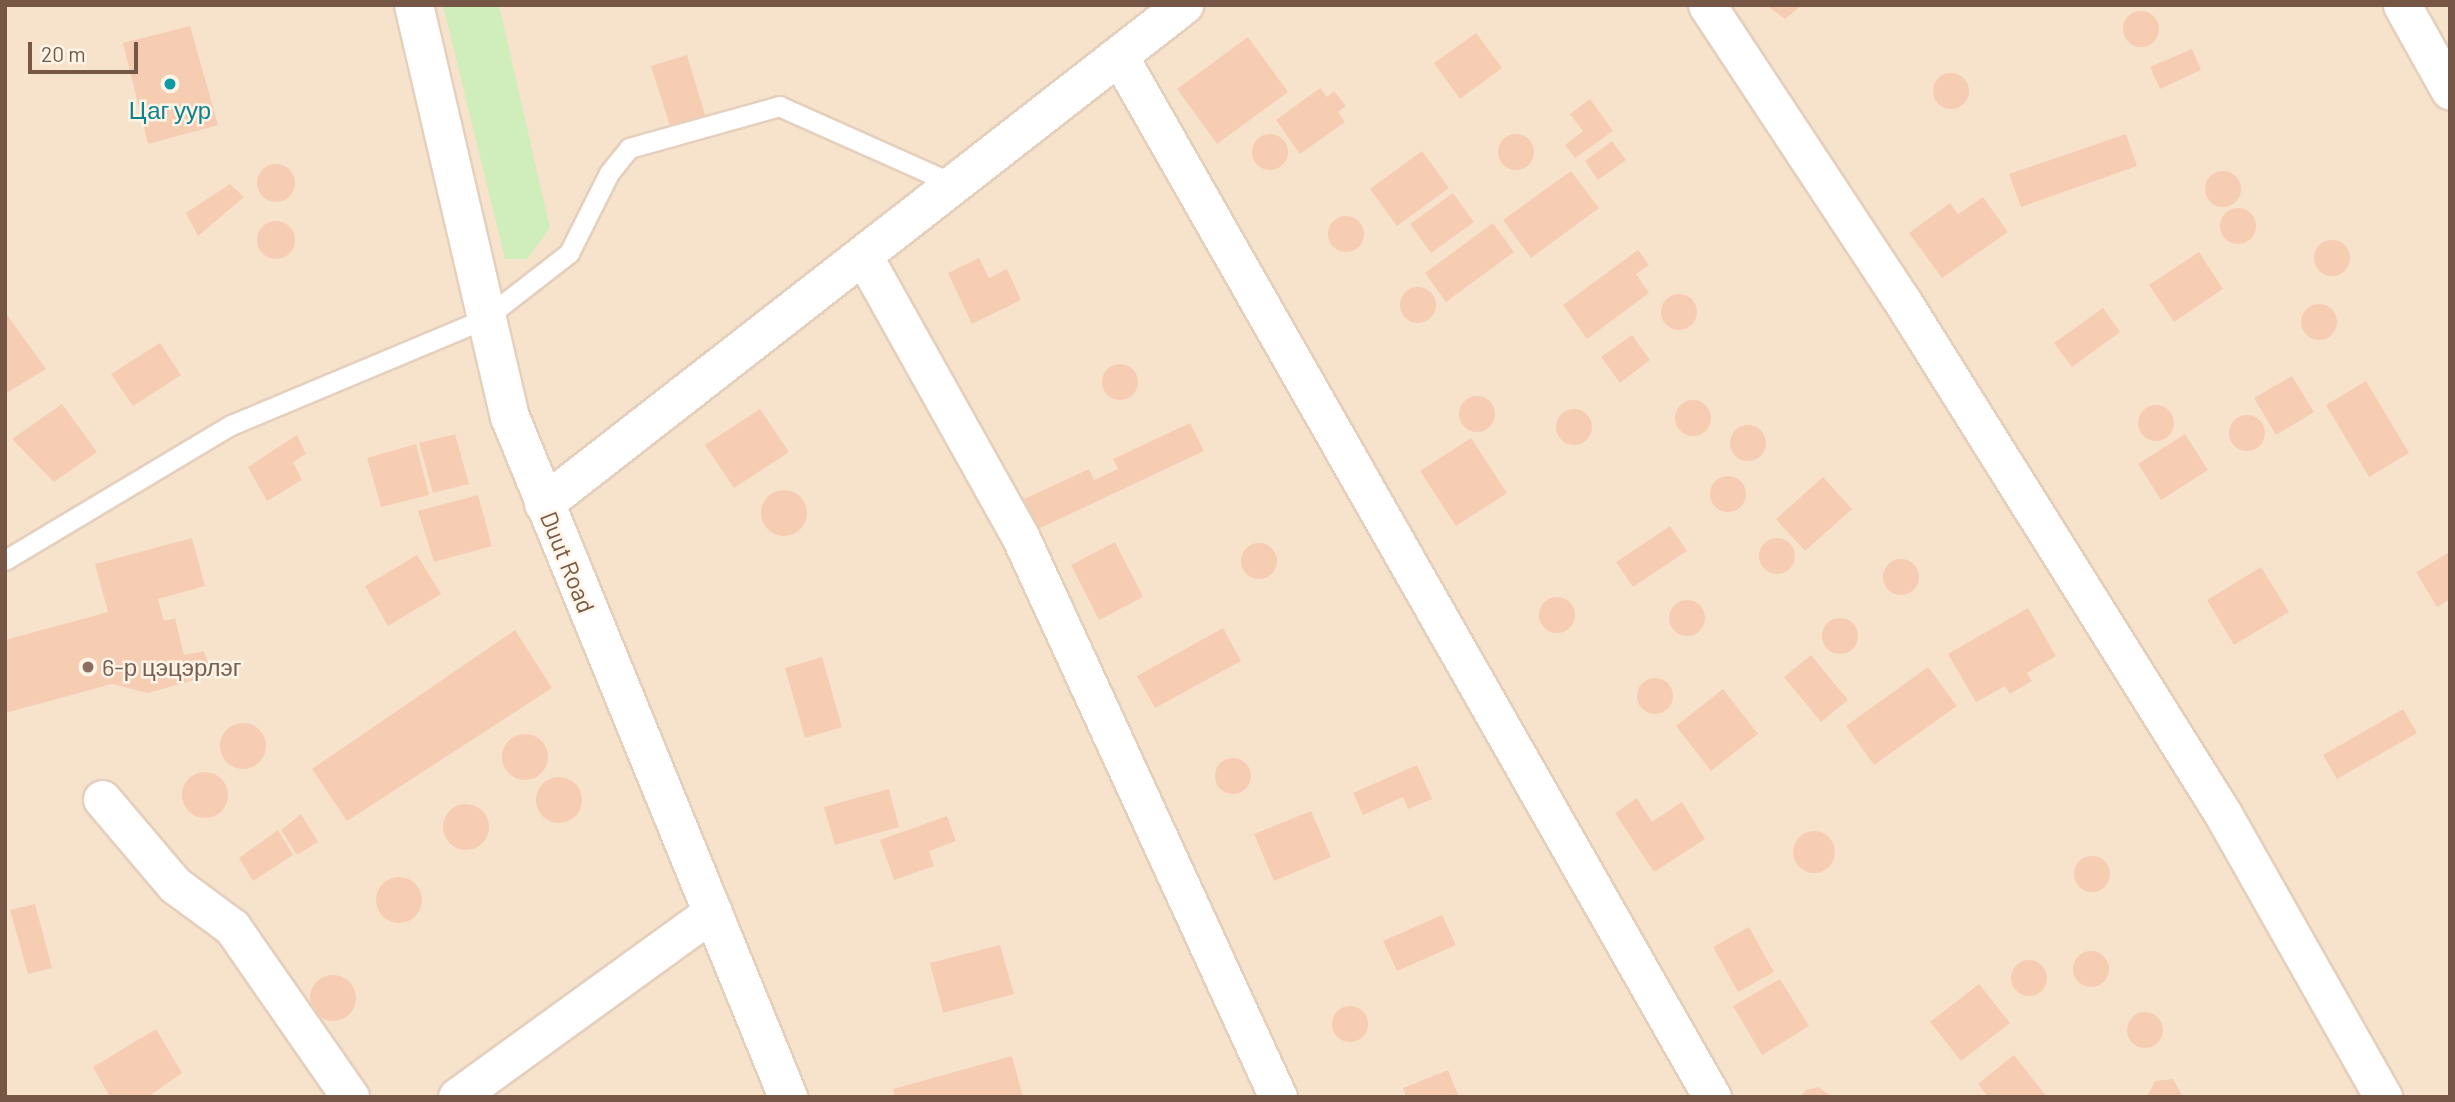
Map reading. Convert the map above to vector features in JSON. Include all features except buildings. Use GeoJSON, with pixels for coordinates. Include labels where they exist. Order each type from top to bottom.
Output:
{"type":"FeatureCollection","features":[{"type":"Feature","properties":{"kind":"main road","name":"Duut Road"},"geometry":{"type":"LineString","coordinates":[[414,5],[484,319],[510,417],[788,1097]]}},
{"type":"Feature","properties":{"kind":"main road"},"geometry":{"type":"LineString","coordinates":[[544,504],[1184,5]]}},
{"type":"Feature","properties":{"kind":"street"},"geometry":{"type":"LineString","coordinates":[[1707,5],[1900,299],[2223,814],[2383,1097]]}},
{"type":"Feature","properties":{"kind":"street"},"geometry":{"type":"LineString","coordinates":[[2402,5],[2450,91]]}},
{"type":"Feature","properties":{"kind":"street"},"geometry":{"type":"LineString","coordinates":[[1119,56],[1712,1097]]}},
{"type":"Feature","properties":{"kind":"street"},"geometry":{"type":"LineString","coordinates":[[864,257],[1020,536],[1278,1097]]}},
{"type":"Feature","properties":{"kind":"street"},"geometry":{"type":"LineString","coordinates":[[102,799],[175,885],[232,927],[350,1097]]}},
{"type":"Feature","properties":{"kind":"street"},"geometry":{"type":"LineString","coordinates":[[457,1097],[713,912]]}},
{"type":"Feature","properties":{"kind":"lane"},"geometry":{"type":"LineString","coordinates":[[5,560],[232,425],[484,319],[569,253],[609,173],[629,148],[754,110],[779,106],[954,184]]}},
{"type":"Feature","properties":{"kind":"shaded area"},"geometry":{"type":"Polygon","coordinates":[[[5,5],[2450,5],[2450,1097],[5,1097],[5,5]]]}},
{"type":"Feature","properties":{"kind":"green space"},"geometry":{"type":"Polygon","coordinates":[[[443,5],[499,5],[550,228],[527,259],[505,259],[443,5]]]}},
{"type":"Feature","properties":{"kind":"place","name":"Цаг уур"},"geometry":{"type":"Point","coordinates":[170,84]}},
{"type":"Feature","properties":{"kind":"place","name":"6-р цэцэрлэг"},"geometry":{"type":"Point","coordinates":[88,667]}}]}
